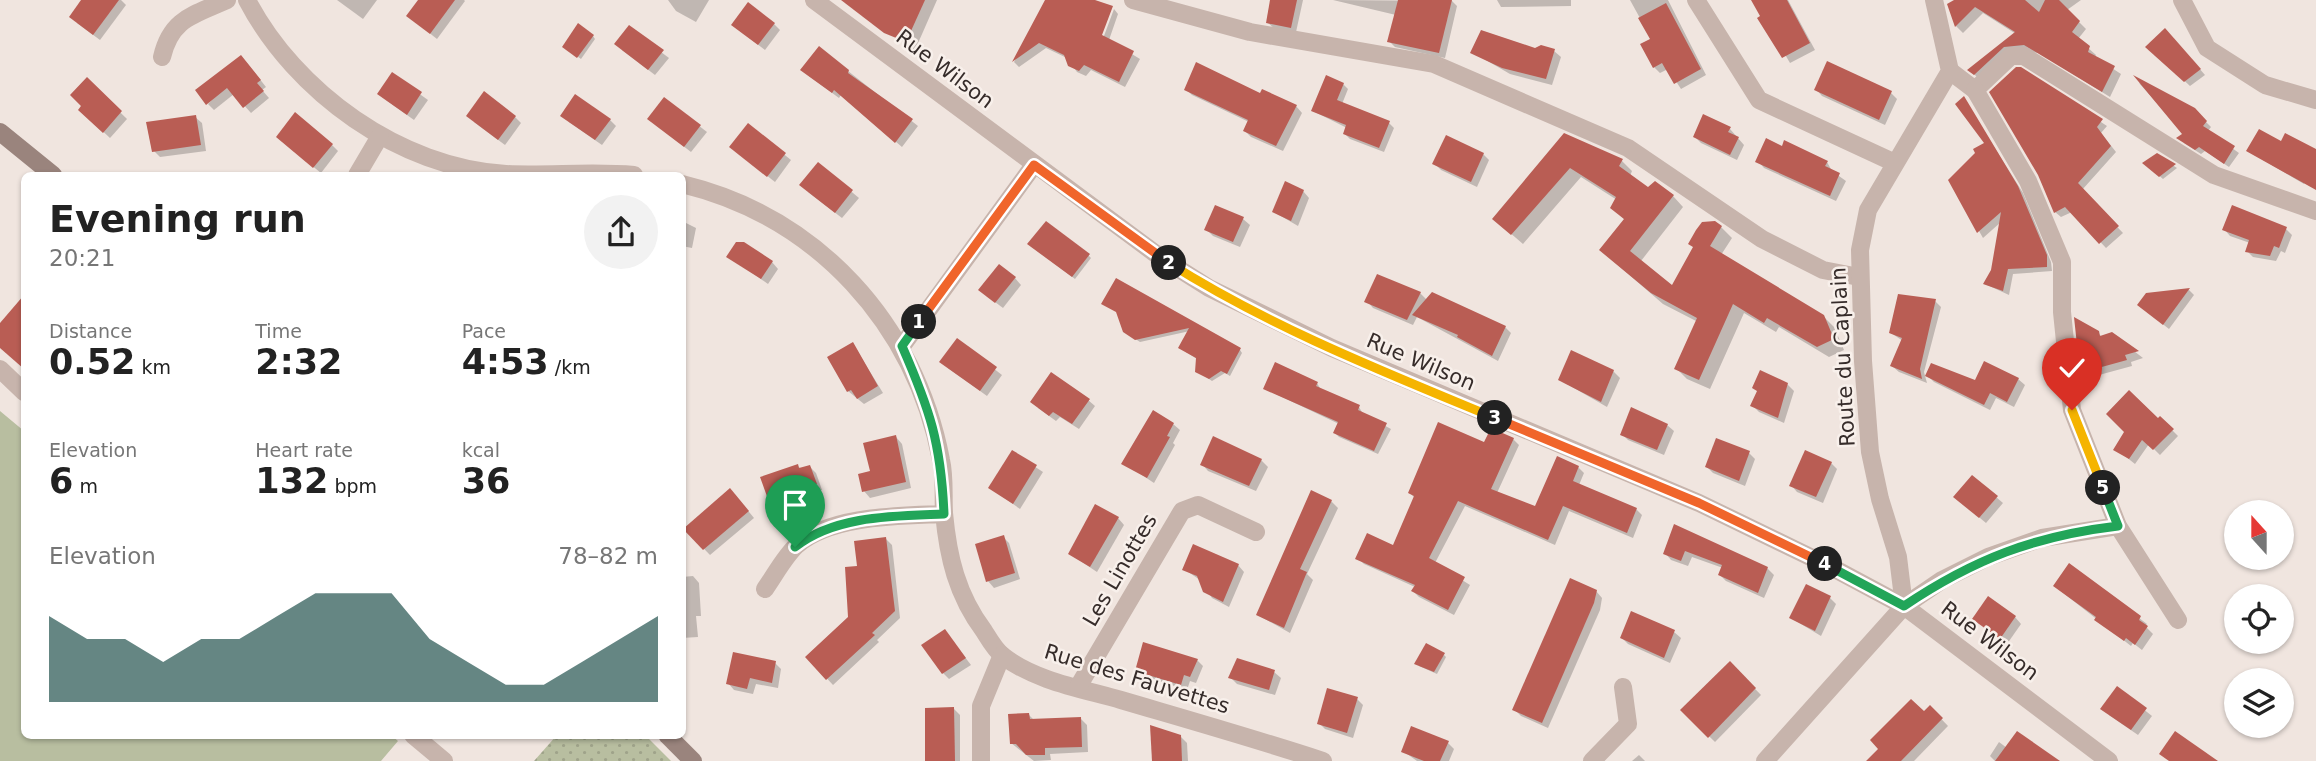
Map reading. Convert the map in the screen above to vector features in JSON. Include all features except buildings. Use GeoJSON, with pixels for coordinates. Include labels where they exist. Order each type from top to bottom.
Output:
{"type":"FeatureCollection","features":[{"type":"Feature","properties":{"kind":"main road"},"geometry":{"type":"LineString","coordinates":[[0,132],[48,172]]}},
{"type":"Feature","properties":{"kind":"main road"},"geometry":{"type":"LineString","coordinates":[[671,739],[693,761]]}},
{"type":"Feature","properties":{"kind":"street"},"geometry":{"type":"LineString","coordinates":[[162,57],[167,36],[178,25],[227,0]]}},
{"type":"Feature","properties":{"kind":"street"},"geometry":{"type":"LineString","coordinates":[[247,0],[256,18],[294,66],[343,110],[380,136],[451,163],[495,172]]}},
{"type":"Feature","properties":{"kind":"street","name":"Rue Wilson"},"geometry":{"type":"LineString","coordinates":[[814,0],[1160,257],[1220,293],[1332,348],[1699,503],[1904,606],[1981,661],[2109,761]]}},
{"type":"Feature","properties":{"kind":"street"},"geometry":{"type":"LineString","coordinates":[[1133,0],[1250,32],[1434,64],[1628,148],[1762,239],[1823,270],[1859,277]]}},
{"type":"Feature","properties":{"kind":"street"},"geometry":{"type":"LineString","coordinates":[[1696,0],[1759,100],[1895,163]]}},
{"type":"Feature","properties":{"kind":"street"},"geometry":{"type":"LineString","coordinates":[[1934,0],[1951,71],[1975,90],[2028,181],[2062,262],[2062,313],[2072,410],[2118,526],[2178,620]]}},
{"type":"Feature","properties":{"kind":"street"},"geometry":{"type":"LineString","coordinates":[[2182,0],[2207,48],[2265,85],[2316,100]]}},
{"type":"Feature","properties":{"kind":"street"},"geometry":{"type":"LineString","coordinates":[[1975,90],[2011,56],[2024,56],[2214,175],[2316,211]]}},
{"type":"Feature","properties":{"kind":"street","name":"Route du Caplain"},"geometry":{"type":"LineString","coordinates":[[1904,606],[1899,557],[1880,499],[1870,452],[1859,277],[1860,250],[1868,210],[1951,71]]}},
{"type":"Feature","properties":{"kind":"street"},"geometry":{"type":"LineString","coordinates":[[359,172],[380,136]]}},
{"type":"Feature","properties":{"kind":"street"},"geometry":{"type":"LineString","coordinates":[[902,346],[1034,165]]}},
{"type":"Feature","properties":{"kind":"street"},"geometry":{"type":"LineString","coordinates":[[686,185],[736,200],[775,218],[796,233],[861,293],[883,318],[902,346],[930,410],[942,463],[944,514],[951,566],[962,597],[1002,656],[981,706],[981,761]]}},
{"type":"Feature","properties":{"kind":"street"},"geometry":{"type":"LineString","coordinates":[[0,369],[21,389]]}},
{"type":"Feature","properties":{"kind":"street","name":"Les Linottes"},"geometry":{"type":"LineString","coordinates":[[1078,687],[1182,511],[1198,505],[1256,532]]}},
{"type":"Feature","properties":{"kind":"street"},"geometry":{"type":"LineString","coordinates":[[765,589],[795,547],[817,533],[892,516],[944,514]]}},
{"type":"Feature","properties":{"kind":"street"},"geometry":{"type":"LineString","coordinates":[[1775,757],[1904,606],[1942,580],[1988,557],[2042,538],[2118,526]]}},
{"type":"Feature","properties":{"kind":"street","name":"Rue des Fauvettes"},"geometry":{"type":"LineString","coordinates":[[1002,656],[1046,677],[1323,761]]}},
{"type":"Feature","properties":{"kind":"street"},"geometry":{"type":"LineString","coordinates":[[1592,761],[1628,724],[1623,687]]}},
{"type":"Feature","properties":{"kind":"street"},"geometry":{"type":"LineString","coordinates":[[419,739],[444,761]]}},
{"type":"Feature","properties":{"kind":"green space"},"geometry":{"type":"Polygon","coordinates":[[[0,411],[21,428],[21,739],[398,741],[381,761],[0,761],[0,411]]]}},
{"type":"Feature","properties":{"kind":"green space"},"geometry":{"type":"Polygon","coordinates":[[[553,739],[649,739],[671,761],[534,761],[553,739]]]}},
{"type":"Feature","properties":{"kind":"route"},"geometry":{"type":"LineString","coordinates":[[795,547],[807,537],[852,523],[892,516],[944,514],[942,463],[930,410],[902,346],[1034,165],[1160,257],[1209,288],[1332,348],[1699,503],[1904,606],[1942,580],[1988,557],[2042,538],[2118,526],[2072,410]]}}]}
